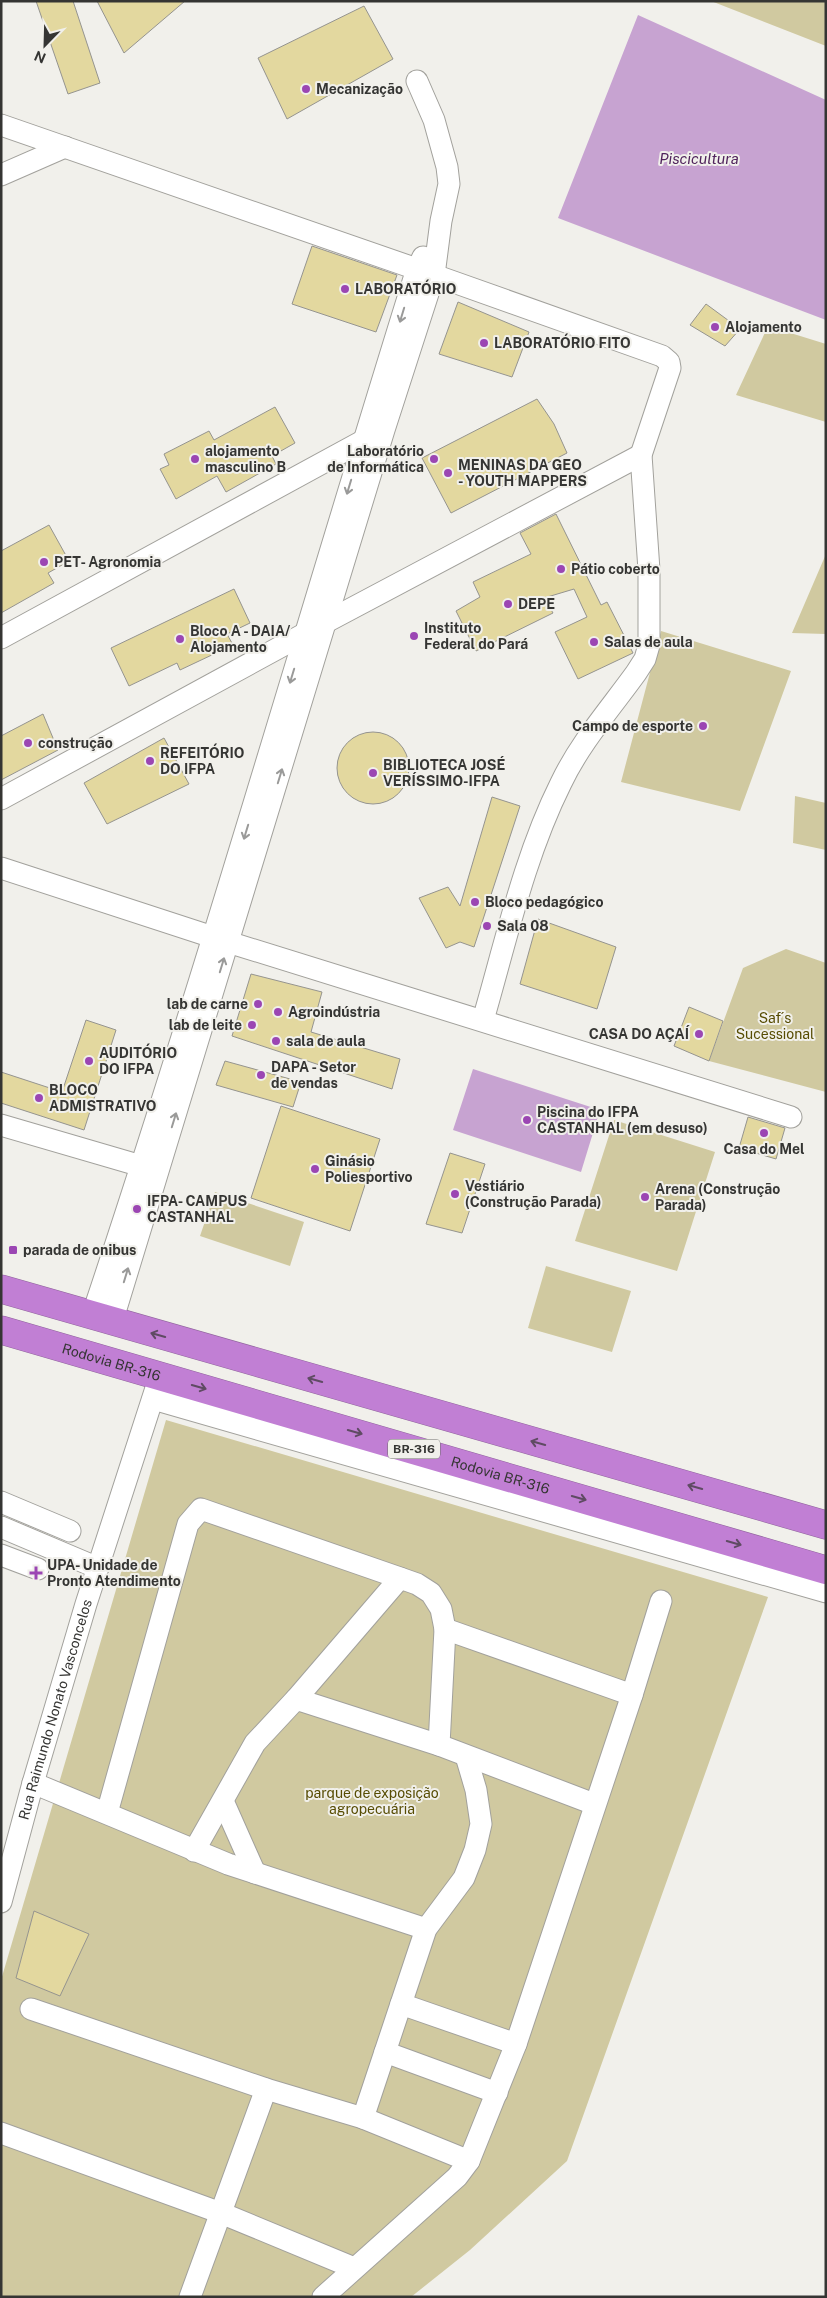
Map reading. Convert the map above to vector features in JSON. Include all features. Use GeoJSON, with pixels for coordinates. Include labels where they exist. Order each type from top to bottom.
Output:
{"type":"FeatureCollection","features":[{"type":"Feature","properties":{"kind":"highway"},"geometry":{"type":"LineString","coordinates":[[1,1289],[826,1524]]}},
{"type":"Feature","properties":{"kind":"highway","name":"Rodovia BR-316"},"geometry":{"type":"LineString","coordinates":[[1,1330],[156,1387],[826,1570]]}},
{"type":"Feature","properties":{"kind":"street"},"geometry":{"type":"LineString","coordinates":[[102,1319],[221,939],[328,621],[384,430],[441,221],[449,184],[447,166],[434,120],[417,81]]}},
{"type":"Feature","properties":{"kind":"street"},"geometry":{"type":"LineString","coordinates":[[1,125],[426,272],[662,356],[669,362],[670,368],[640,455],[649,570],[649,646],[645,659],[636,673],[575,756],[545,816],[483,1020]]}},
{"type":"Feature","properties":{"kind":"street"},"geometry":{"type":"LineString","coordinates":[[1,175],[65,147]]}},
{"type":"Feature","properties":{"kind":"street"},"geometry":{"type":"LineString","coordinates":[[221,939],[305,634],[363,441],[426,272]]}},
{"type":"Feature","properties":{"kind":"street"},"geometry":{"type":"LineString","coordinates":[[1,638],[384,430]]}},
{"type":"Feature","properties":{"kind":"street"},"geometry":{"type":"LineString","coordinates":[[1,799],[328,621],[640,455]]}},
{"type":"Feature","properties":{"kind":"street"},"geometry":{"type":"LineString","coordinates":[[1,868],[221,939],[791,1116]]}},
{"type":"Feature","properties":{"kind":"street"},"geometry":{"type":"LineString","coordinates":[[1,1125],[150,1168]]}},
{"type":"Feature","properties":{"kind":"street"},"geometry":{"type":"LineString","coordinates":[[156,1387],[826,1592]]}},
{"type":"Feature","properties":{"kind":"street","name":"Rua Raimundo Nonato Vasconcelos"},"geometry":{"type":"LineString","coordinates":[[1,1902],[33,1782],[98,1568],[156,1387]]}},
{"type":"Feature","properties":{"kind":"street"},"geometry":{"type":"LineString","coordinates":[[1,1502],[70,1531]]}},
{"type":"Feature","properties":{"kind":"street"},"geometry":{"type":"LineString","coordinates":[[107,1813],[188,1524],[201,1509],[417,1584],[431,1593],[441,1609],[444,1629],[439,1745]]}},
{"type":"Feature","properties":{"kind":"street"},"geometry":{"type":"LineString","coordinates":[[1,1527],[98,1568]]}},
{"type":"Feature","properties":{"kind":"street"},"geometry":{"type":"LineString","coordinates":[[1,1554],[38,1568]]}},
{"type":"Feature","properties":{"kind":"street"},"geometry":{"type":"LineString","coordinates":[[194,1851],[255,1743],[296,1699],[400,1578]]}},
{"type":"Feature","properties":{"kind":"street"},"geometry":{"type":"LineString","coordinates":[[323,2297],[451,2183],[469,2161],[516,2044],[594,1804],[632,1695],[661,1601]]}},
{"type":"Feature","properties":{"kind":"street"},"geometry":{"type":"LineString","coordinates":[[444,1629],[632,1695]]}},
{"type":"Feature","properties":{"kind":"street"},"geometry":{"type":"LineString","coordinates":[[296,1699],[439,1745],[594,1804]]}},
{"type":"Feature","properties":{"kind":"street"},"geometry":{"type":"LineString","coordinates":[[363,2118],[426,1929],[464,1878],[475,1850],[481,1824],[476,1790],[466,1756]]}},
{"type":"Feature","properties":{"kind":"street"},"geometry":{"type":"LineString","coordinates":[[33,1782],[194,1851],[426,1929]]}},
{"type":"Feature","properties":{"kind":"street"},"geometry":{"type":"LineString","coordinates":[[223,1801],[255,1873]]}},
{"type":"Feature","properties":{"kind":"street"},"geometry":{"type":"LineString","coordinates":[[401,2004],[516,2044]]}},
{"type":"Feature","properties":{"kind":"street"},"geometry":{"type":"LineString","coordinates":[[31,2009],[266,2089],[363,2118],[469,2161]]}},
{"type":"Feature","properties":{"kind":"street"},"geometry":{"type":"LineString","coordinates":[[385,2052],[497,2093]]}},
{"type":"Feature","properties":{"kind":"street"},"geometry":{"type":"LineString","coordinates":[[190,2297],[266,2089]]}},
{"type":"Feature","properties":{"kind":"street"},"geometry":{"type":"LineString","coordinates":[[1,2133],[221,2213],[354,2268]]}},
{"type":"Feature","properties":{"kind":"green space"},"geometry":{"type":"Polygon","coordinates":[[[711,1],[826,1],[826,46],[711,1]]]}},
{"type":"Feature","properties":{"kind":"green space"},"geometry":{"type":"Polygon","coordinates":[[[768,326],[826,344],[826,422],[736,395],[768,326]]]}},
{"type":"Feature","properties":{"kind":"green space"},"geometry":{"type":"Polygon","coordinates":[[[826,554],[826,634],[792,633],[826,554]]]}},
{"type":"Feature","properties":{"kind":"green space","name":"Campo de esporte"},"geometry":{"type":"Polygon","coordinates":[[[661,631],[791,671],[740,811],[621,782],[661,631]]]}},
{"type":"Feature","properties":{"kind":"green space"},"geometry":{"type":"Polygon","coordinates":[[[795,796],[826,803],[826,850],[793,843],[795,796]]]}},
{"type":"Feature","properties":{"kind":"green space","name":"Saf´s Sucessional"},"geometry":{"type":"Polygon","coordinates":[[[786,949],[826,963],[826,1092],[709,1061],[743,968],[786,949]]]}},
{"type":"Feature","properties":{"kind":"green space","name":"Arena (Construção Parada)"},"geometry":{"type":"Polygon","coordinates":[[[614,1120],[715,1152],[677,1271],[575,1241],[614,1120]]]}},
{"type":"Feature","properties":{"kind":"green space"},"geometry":{"type":"Polygon","coordinates":[[[215,1192],[304,1222],[290,1266],[200,1236],[215,1192]]]}},
{"type":"Feature","properties":{"kind":"green space"},"geometry":{"type":"Polygon","coordinates":[[[546,1266],[631,1291],[612,1352],[528,1328],[546,1266]]]}},
{"type":"Feature","properties":{"kind":"green space","name":"parque de exposição agropecuária"},"geometry":{"type":"Polygon","coordinates":[[[166,1420],[768,1597],[567,2161],[470,2250],[411,2297],[1,2297],[1,1980],[166,1420]]]}},
{"type":"Feature","properties":{"kind":"water","name":"Piscicultura"},"geometry":{"type":"Polygon","coordinates":[[[638,15],[826,100],[826,320],[558,218],[638,15]]]}},
{"type":"Feature","properties":{"kind":"water","name":"Piscina do IFPA CASTANHAL (em desuso)"},"geometry":{"type":"Polygon","coordinates":[[[473,1069],[600,1110],[581,1172],[453,1130],[473,1069]]]}},
{"type":"Feature","properties":{"kind":"building"},"geometry":{"type":"Polygon","coordinates":[[[36,1],[73,1],[100,83],[68,94],[36,1]]]}},
{"type":"Feature","properties":{"kind":"building"},"geometry":{"type":"Polygon","coordinates":[[[97,1],[185,1],[124,53],[97,1]]]}},
{"type":"Feature","properties":{"kind":"building","name":"Mecanização"},"geometry":{"type":"Polygon","coordinates":[[[364,6],[393,59],[287,119],[258,58],[364,6]]]}},
{"type":"Feature","properties":{"kind":"building","name":"LABORATÓRIO"},"geometry":{"type":"Polygon","coordinates":[[[312,246],[397,275],[376,332],[292,304],[312,246]]]}},
{"type":"Feature","properties":{"kind":"building","name":"LABORATÓRIO FITO"},"geometry":{"type":"Polygon","coordinates":[[[458,302],[529,332],[512,377],[439,354],[458,302]]]}},
{"type":"Feature","properties":{"kind":"building","name":"Alojamento"},"geometry":{"type":"Polygon","coordinates":[[[706,304],[740,329],[725,346],[690,325],[706,304]]]}},
{"type":"Feature","properties":{"kind":"building"},"geometry":{"type":"Polygon","coordinates":[[[537,399],[554,424],[567,453],[451,513],[422,458],[537,399]]]}},
{"type":"Feature","properties":{"kind":"building"},"geometry":{"type":"Polygon","coordinates":[[[275,407],[295,443],[272,456],[276,464],[226,492],[217,476],[176,499],[160,469],[169,465],[164,454],[209,431],[214,440],[275,407]]]}},
{"type":"Feature","properties":{"kind":"building"},"geometry":{"type":"Polygon","coordinates":[[[556,514],[601,605],[607,602],[633,653],[578,679],[555,632],[587,617],[574,589],[544,598],[553,613],[476,651],[456,611],[480,597],[473,582],[531,554],[520,533],[556,514]]]}},
{"type":"Feature","properties":{"kind":"building"},"geometry":{"type":"Polygon","coordinates":[[[49,525],[69,561],[48,573],[54,583],[1,613],[1,551],[49,525]]]}},
{"type":"Feature","properties":{"kind":"building","name":"Bloco A - DAIA/ Alojamento"},"geometry":{"type":"Polygon","coordinates":[[[234,589],[250,623],[227,634],[233,645],[180,670],[177,663],[129,686],[111,648],[234,589]]]}},
{"type":"Feature","properties":{"kind":"building","name":"construção"},"geometry":{"type":"Polygon","coordinates":[[[43,714],[58,750],[1,780],[1,736],[43,714]]]}},
{"type":"Feature","properties":{"kind":"building","name":"BIBLIOTECA JOSÉ VERÍSSIMO-IFPA"},"geometry":{"type":"Polygon","coordinates":[[[380,732],[399,742],[407,754],[409,768],[407,782],[399,794],[387,802],[366,804],[347,794],[339,782],[337,761],[347,742],[359,734],[380,732]]]}},
{"type":"Feature","properties":{"kind":"building","name":"REFEITÓRIO DO IFPA"},"geometry":{"type":"Polygon","coordinates":[[[164,738],[189,784],[107,824],[84,783],[164,738]]]}},
{"type":"Feature","properties":{"kind":"building","name":"Bloco pedagógico"},"geometry":{"type":"Polygon","coordinates":[[[492,797],[520,806],[474,947],[460,942],[446,948],[419,898],[448,887],[460,906],[492,797]]]}},
{"type":"Feature","properties":{"kind":"building"},"geometry":{"type":"Polygon","coordinates":[[[538,919],[616,947],[597,1009],[520,984],[538,919]]]}},
{"type":"Feature","properties":{"kind":"building","name":"Agroindústria"},"geometry":{"type":"Polygon","coordinates":[[[251,974],[322,992],[311,1032],[400,1059],[392,1089],[232,1036],[251,974]]]}},
{"type":"Feature","properties":{"kind":"building","name":"CASA DO AÇAÍ"},"geometry":{"type":"Polygon","coordinates":[[[689,1007],[723,1021],[709,1061],[674,1046],[689,1007]]]}},
{"type":"Feature","properties":{"kind":"building"},"geometry":{"type":"Polygon","coordinates":[[[86,1020],[116,1030],[84,1130],[1,1103],[1,1072],[62,1092],[86,1020]]]}},
{"type":"Feature","properties":{"kind":"building"},"geometry":{"type":"Polygon","coordinates":[[[225,1061],[301,1082],[293,1107],[216,1085],[225,1061]]]}},
{"type":"Feature","properties":{"kind":"building","name":"Ginásio Poliesportivo"},"geometry":{"type":"Polygon","coordinates":[[[281,1106],[380,1139],[350,1231],[251,1198],[281,1106]]]}},
{"type":"Feature","properties":{"kind":"building","name":"Casa do Mel"},"geometry":{"type":"Polygon","coordinates":[[[748,1117],[785,1128],[776,1159],[739,1148],[748,1117]]]}},
{"type":"Feature","properties":{"kind":"building","name":"Vestiário (Construção Parada)"},"geometry":{"type":"Polygon","coordinates":[[[450,1153],[485,1164],[462,1233],[426,1224],[450,1153]]]}},
{"type":"Feature","properties":{"kind":"building"},"geometry":{"type":"Polygon","coordinates":[[[34,1911],[89,1934],[60,1996],[16,1978],[34,1911]]]}},
{"type":"Feature","properties":{"kind":"place","name":"Mecanização"},"geometry":{"type":"Point","coordinates":[306,89]}},
{"type":"Feature","properties":{"kind":"place","name":"LABORATÓRIO"},"geometry":{"type":"Point","coordinates":[345,289]}},
{"type":"Feature","properties":{"kind":"place","name":"Alojamento"},"geometry":{"type":"Point","coordinates":[715,327]}},
{"type":"Feature","properties":{"kind":"place","name":"LABORATÓRIO FITO"},"geometry":{"type":"Point","coordinates":[484,343]}},
{"type":"Feature","properties":{"kind":"place","name":"alojamento masculino B"},"geometry":{"type":"Point","coordinates":[195,459]}},
{"type":"Feature","properties":{"kind":"place","name":"Laboratório de Informática"},"geometry":{"type":"Point","coordinates":[434,459]}},
{"type":"Feature","properties":{"kind":"place","name":"MENINAS DA GEO - YOUTH MAPPERS"},"geometry":{"type":"Point","coordinates":[448,473]}},
{"type":"Feature","properties":{"kind":"place","name":"PET- Agronomia"},"geometry":{"type":"Point","coordinates":[44,562]}},
{"type":"Feature","properties":{"kind":"place","name":"Pátio coberto"},"geometry":{"type":"Point","coordinates":[561,569]}},
{"type":"Feature","properties":{"kind":"place","name":"DEPE"},"geometry":{"type":"Point","coordinates":[508,604]}},
{"type":"Feature","properties":{"kind":"place","name":"Instituto Federal do Pará"},"geometry":{"type":"Point","coordinates":[414,636]}},
{"type":"Feature","properties":{"kind":"place","name":"Bloco A - DAIA/ Alojamento"},"geometry":{"type":"Point","coordinates":[180,639]}},
{"type":"Feature","properties":{"kind":"place","name":"Salas de aula"},"geometry":{"type":"Point","coordinates":[594,642]}},
{"type":"Feature","properties":{"kind":"place","name":"Campo de esporte"},"geometry":{"type":"Point","coordinates":[703,726]}},
{"type":"Feature","properties":{"kind":"place","name":"construção"},"geometry":{"type":"Point","coordinates":[28,743]}},
{"type":"Feature","properties":{"kind":"place","name":"REFEITÓRIO DO IFPA"},"geometry":{"type":"Point","coordinates":[150,761]}},
{"type":"Feature","properties":{"kind":"place","name":"BIBLIOTECA JOSÉ VERÍSSIMO-IFPA"},"geometry":{"type":"Point","coordinates":[373,773]}},
{"type":"Feature","properties":{"kind":"place","name":"Bloco pedagógico"},"geometry":{"type":"Point","coordinates":[475,902]}},
{"type":"Feature","properties":{"kind":"place","name":"Sala 08"},"geometry":{"type":"Point","coordinates":[487,926]}},
{"type":"Feature","properties":{"kind":"place","name":"lab de carne"},"geometry":{"type":"Point","coordinates":[258,1004]}},
{"type":"Feature","properties":{"kind":"place","name":"Agroindústria"},"geometry":{"type":"Point","coordinates":[278,1012]}},
{"type":"Feature","properties":{"kind":"place","name":"lab de leite"},"geometry":{"type":"Point","coordinates":[252,1025]}},
{"type":"Feature","properties":{"kind":"place","name":"CASA DO AÇAÍ"},"geometry":{"type":"Point","coordinates":[699,1034]}},
{"type":"Feature","properties":{"kind":"place","name":"sala de aula"},"geometry":{"type":"Point","coordinates":[276,1041]}},
{"type":"Feature","properties":{"kind":"place","name":"AUDITÓRIO DO IFPA"},"geometry":{"type":"Point","coordinates":[89,1061]}},
{"type":"Feature","properties":{"kind":"place","name":"DAPA - Setor de vendas"},"geometry":{"type":"Point","coordinates":[261,1075]}},
{"type":"Feature","properties":{"kind":"place","name":"BLOCO ADMISTRATIVO"},"geometry":{"type":"Point","coordinates":[39,1098]}},
{"type":"Feature","properties":{"kind":"place","name":"Piscina do IFPA CASTANHAL (em desuso)"},"geometry":{"type":"Point","coordinates":[527,1120]}},
{"type":"Feature","properties":{"kind":"place","name":"Casa do Mel"},"geometry":{"type":"Point","coordinates":[764,1133]}},
{"type":"Feature","properties":{"kind":"place","name":"Ginásio Poliesportivo"},"geometry":{"type":"Point","coordinates":[315,1169]}},
{"type":"Feature","properties":{"kind":"place","name":"Vestiário (Construção Parada)"},"geometry":{"type":"Point","coordinates":[455,1194]}},
{"type":"Feature","properties":{"kind":"place","name":"Arena (Construção Parada)"},"geometry":{"type":"Point","coordinates":[645,1197]}},
{"type":"Feature","properties":{"kind":"place","name":"IFPA- CAMPUS CASTANHAL"},"geometry":{"type":"Point","coordinates":[137,1209]}},
{"type":"Feature","properties":{"kind":"place","name":"parada de onibus"},"geometry":{"type":"Point","coordinates":[13,1250]}},
{"type":"Feature","properties":{"kind":"place","name":"UPA- Unidade de Pronto Atendimento"},"geometry":{"type":"Point","coordinates":[36,1573]}}]}
